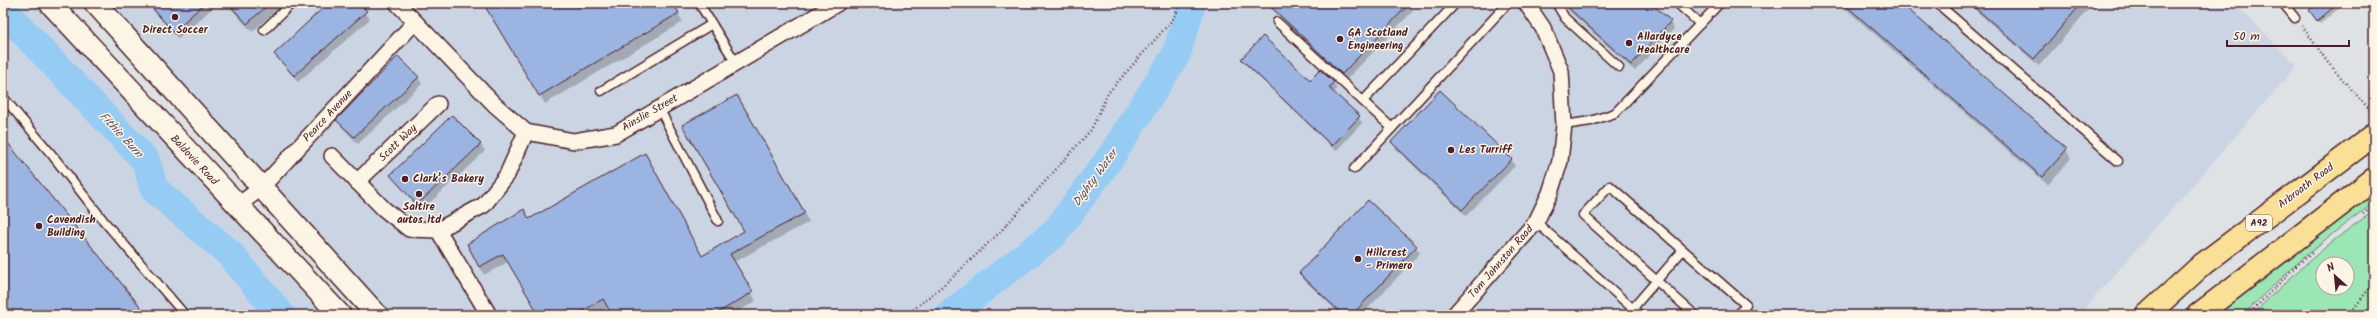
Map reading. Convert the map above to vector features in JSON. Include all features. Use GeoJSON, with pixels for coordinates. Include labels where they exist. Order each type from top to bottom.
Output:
{"type":"FeatureCollection","features":[{"type":"Feature","properties":{"kind":"main road","name":"Baldovie Road"},"geometry":{"type":"LineString","coordinates":[[50,3],[237,206],[340,315]]}},
{"type":"Feature","properties":{"kind":"main road"},"geometry":{"type":"LineString","coordinates":[[95,3],[377,315]]}},
{"type":"Feature","properties":{"kind":"main road","name":"Arbroath Road"},"geometry":{"type":"LineString","coordinates":[[2147,315],[2203,264],[2374,135]]}},
{"type":"Feature","properties":{"kind":"main road"},"geometry":{"type":"LineString","coordinates":[[2198,315],[2374,179]]}},
{"type":"Feature","properties":{"kind":"street"},"geometry":{"type":"LineString","coordinates":[[332,156],[384,209],[409,229],[438,230],[484,205],[507,175],[526,132],[495,105],[397,3]]}},
{"type":"Feature","properties":{"kind":"street","name":"Ainslie Street"},"geometry":{"type":"LineString","coordinates":[[526,132],[574,141],[616,134],[838,3]]}},
{"type":"Feature","properties":{"kind":"street","name":"Tom Johnston Road"},"geometry":{"type":"LineString","coordinates":[[1454,315],[1536,222],[1550,193],[1560,161],[1564,125],[1561,71],[1543,28],[1526,3]]}},
{"type":"Feature","properties":{"kind":"street","name":"Pearce Avenue"},"geometry":{"type":"LineString","coordinates":[[237,206],[261,188],[415,22]]}},
{"type":"Feature","properties":{"kind":"street","name":"Scott Way"},"geometry":{"type":"LineString","coordinates":[[358,182],[438,104]]}},
{"type":"Feature","properties":{"kind":"street"},"geometry":{"type":"LineString","coordinates":[[438,230],[489,315]]}},
{"type":"Feature","properties":{"kind":"lane"},"geometry":{"type":"LineString","coordinates":[[264,30],[292,3]]}},
{"type":"Feature","properties":{"kind":"lane"},"geometry":{"type":"LineString","coordinates":[[699,3],[736,63]]}},
{"type":"Feature","properties":{"kind":"lane"},"geometry":{"type":"LineString","coordinates":[[1363,101],[1456,3]]}},
{"type":"Feature","properties":{"kind":"lane"},"geometry":{"type":"LineString","coordinates":[[1354,169],[1508,3]]}},
{"type":"Feature","properties":{"kind":"lane"},"geometry":{"type":"LineString","coordinates":[[1556,3],[1565,18],[1618,67]]}},
{"type":"Feature","properties":{"kind":"lane"},"geometry":{"type":"LineString","coordinates":[[1677,3],[1700,24]]}},
{"type":"Feature","properties":{"kind":"lane"},"geometry":{"type":"LineString","coordinates":[[1564,125],[1590,121],[1615,113],[1720,3]]}},
{"type":"Feature","properties":{"kind":"lane"},"geometry":{"type":"LineString","coordinates":[[1937,3],[2118,161]]}},
{"type":"Feature","properties":{"kind":"lane"},"geometry":{"type":"LineString","coordinates":[[2283,3],[2295,18]]}},
{"type":"Feature","properties":{"kind":"lane"},"geometry":{"type":"LineString","coordinates":[[1277,22],[1392,128]]}},
{"type":"Feature","properties":{"kind":"lane"},"geometry":{"type":"LineString","coordinates":[[601,91],[712,24]]}},
{"type":"Feature","properties":{"kind":"lane"},"geometry":{"type":"LineString","coordinates":[[3,97],[53,156],[103,220],[186,315]]}},
{"type":"Feature","properties":{"kind":"lane"},"geometry":{"type":"LineString","coordinates":[[659,108],[718,221]]}},
{"type":"Feature","properties":{"kind":"lane"},"geometry":{"type":"LineString","coordinates":[[1695,315],[1583,216],[1610,186],[1746,305],[1738,315]]}},
{"type":"Feature","properties":{"kind":"lane"},"geometry":{"type":"LineString","coordinates":[[1536,222],[1640,315]]}},
{"type":"Feature","properties":{"kind":"lane"},"geometry":{"type":"LineString","coordinates":[[1633,308],[1683,250]]}},
{"type":"Feature","properties":{"kind":"path"},"geometry":{"type":"LineString","coordinates":[[907,315],[953,277],[1002,230],[1091,130],[1108,93],[1174,18],[1181,3]]}},
{"type":"Feature","properties":{"kind":"path"},"geometry":{"type":"LineString","coordinates":[[2295,18],[2329,64],[2368,108],[2374,119]]}},
{"type":"Feature","properties":{"kind":"path"},"geometry":{"type":"LineString","coordinates":[[2362,215],[2374,206]]}},
{"type":"Feature","properties":{"kind":"path"},"geometry":{"type":"LineString","coordinates":[[2248,315],[2296,267],[2319,247]]}},
{"type":"Feature","properties":{"kind":"path"},"geometry":{"type":"LineString","coordinates":[[2349,315],[2374,282]]}},
{"type":"Feature","properties":{"kind":"shaded area"},"geometry":{"type":"Polygon","coordinates":[[[3,3],[50,3],[340,315],[3,315],[3,3]]]}},
{"type":"Feature","properties":{"kind":"shaded area"},"geometry":{"type":"Polygon","coordinates":[[[95,3],[2234,3],[2297,66],[2079,315],[377,315],[95,3]]]}},
{"type":"Feature","properties":{"kind":"green space"},"geometry":{"type":"Polygon","coordinates":[[[2374,185],[2374,203],[2306,256],[2243,315],[2205,315],[2374,185]]]}},
{"type":"Feature","properties":{"kind":"green space"},"geometry":{"type":"Polygon","coordinates":[[[2374,211],[2374,315],[2252,315],[2310,260],[2341,235],[2374,211]]]}},
{"type":"Feature","properties":{"kind":"building","name":"Direct Soccer"},"geometry":{"type":"Polygon","coordinates":[[[148,3],[205,3],[173,32],[148,3]]]}},
{"type":"Feature","properties":{"kind":"building"},"geometry":{"type":"Polygon","coordinates":[[[228,3],[270,3],[247,24],[228,3]]]}},
{"type":"Feature","properties":{"kind":"building"},"geometry":{"type":"Polygon","coordinates":[[[328,3],[359,3],[367,11],[294,76],[274,54],[328,3]]]}},
{"type":"Feature","properties":{"kind":"building"},"geometry":{"type":"Polygon","coordinates":[[[483,3],[673,3],[679,13],[539,96],[483,3]]]}},
{"type":"Feature","properties":{"kind":"building","name":"GA Scotland Engineering"},"geometry":{"type":"Polygon","coordinates":[[[1267,3],[1410,3],[1342,74],[1267,3]]]}},
{"type":"Feature","properties":{"kind":"building","name":"Allardyce Healthcare"},"geometry":{"type":"Polygon","coordinates":[[[1563,3],[1651,3],[1671,21],[1631,65],[1563,3]]]}},
{"type":"Feature","properties":{"kind":"building"},"geometry":{"type":"Polygon","coordinates":[[[1843,3],[1901,3],[2067,149],[2042,177],[1843,3]]]}},
{"type":"Feature","properties":{"kind":"building"},"geometry":{"type":"Polygon","coordinates":[[[1970,3],[2082,3],[2034,59],[1970,3]]]}},
{"type":"Feature","properties":{"kind":"building"},"geometry":{"type":"Polygon","coordinates":[[[2317,3],[2339,3],[2317,21],[2309,10],[2317,3]]]}},
{"type":"Feature","properties":{"kind":"building"},"geometry":{"type":"Polygon","coordinates":[[[1263,36],[1310,80],[1320,70],[1334,82],[1329,88],[1360,116],[1332,146],[1241,59],[1263,36]]]}},
{"type":"Feature","properties":{"kind":"building"},"geometry":{"type":"Polygon","coordinates":[[[398,56],[419,77],[354,137],[336,120],[398,56]]]}},
{"type":"Feature","properties":{"kind":"building","name":"Les Turriff"},"geometry":{"type":"Polygon","coordinates":[[[1440,90],[1512,159],[1462,210],[1391,142],[1440,90]]]}},
{"type":"Feature","properties":{"kind":"building"},"geometry":{"type":"Polygon","coordinates":[[[737,95],[805,213],[730,254],[753,292],[714,315],[612,315],[603,299],[576,315],[539,315],[503,254],[479,267],[467,244],[524,209],[529,219],[645,153],[702,256],[744,231],[682,125],[737,95]]]}},
{"type":"Feature","properties":{"kind":"building"},"geometry":{"type":"Polygon","coordinates":[[[452,115],[481,144],[417,205],[390,175],[452,115]]]}},
{"type":"Feature","properties":{"kind":"building","name":"Cavendish Building"},"geometry":{"type":"Polygon","coordinates":[[[3,137],[147,315],[3,315],[3,137]]]}},
{"type":"Feature","properties":{"kind":"building","name":"Hillcrest - Primero"},"geometry":{"type":"Polygon","coordinates":[[[1368,200],[1417,246],[1352,315],[1343,315],[1299,273],[1368,200]]]}},
{"type":"Feature","properties":{"kind":"waterway","name":"Dighty Water"},"geometry":{"type":"LineString","coordinates":[[949,315],[1054,234],[1110,158],[1176,55],[1192,3]]}},
{"type":"Feature","properties":{"kind":"waterway","name":"Fithie Burn"},"geometry":{"type":"LineString","coordinates":[[3,10],[146,161],[154,189],[229,253],[281,315]]}},
{"type":"Feature","properties":{"kind":"place","name":"Direct Soccer"},"geometry":{"type":"Point","coordinates":[175,17]}},
{"type":"Feature","properties":{"kind":"place","name":"GA Scotland Engineering"},"geometry":{"type":"Point","coordinates":[1340,39]}},
{"type":"Feature","properties":{"kind":"place","name":"Allardyce Healthcare"},"geometry":{"type":"Point","coordinates":[1629,43]}},
{"type":"Feature","properties":{"kind":"place","name":"Les Turriff"},"geometry":{"type":"Point","coordinates":[1451,150]}},
{"type":"Feature","properties":{"kind":"place","name":"Clark’s Bakery"},"geometry":{"type":"Point","coordinates":[405,179]}},
{"type":"Feature","properties":{"kind":"place","name":"Saltire autos ltd"},"geometry":{"type":"Point","coordinates":[419,194]}},
{"type":"Feature","properties":{"kind":"place","name":"Cavendish Building"},"geometry":{"type":"Point","coordinates":[39,226]}},
{"type":"Feature","properties":{"kind":"place","name":"Hillcrest - Primero"},"geometry":{"type":"Point","coordinates":[1358,259]}}]}
